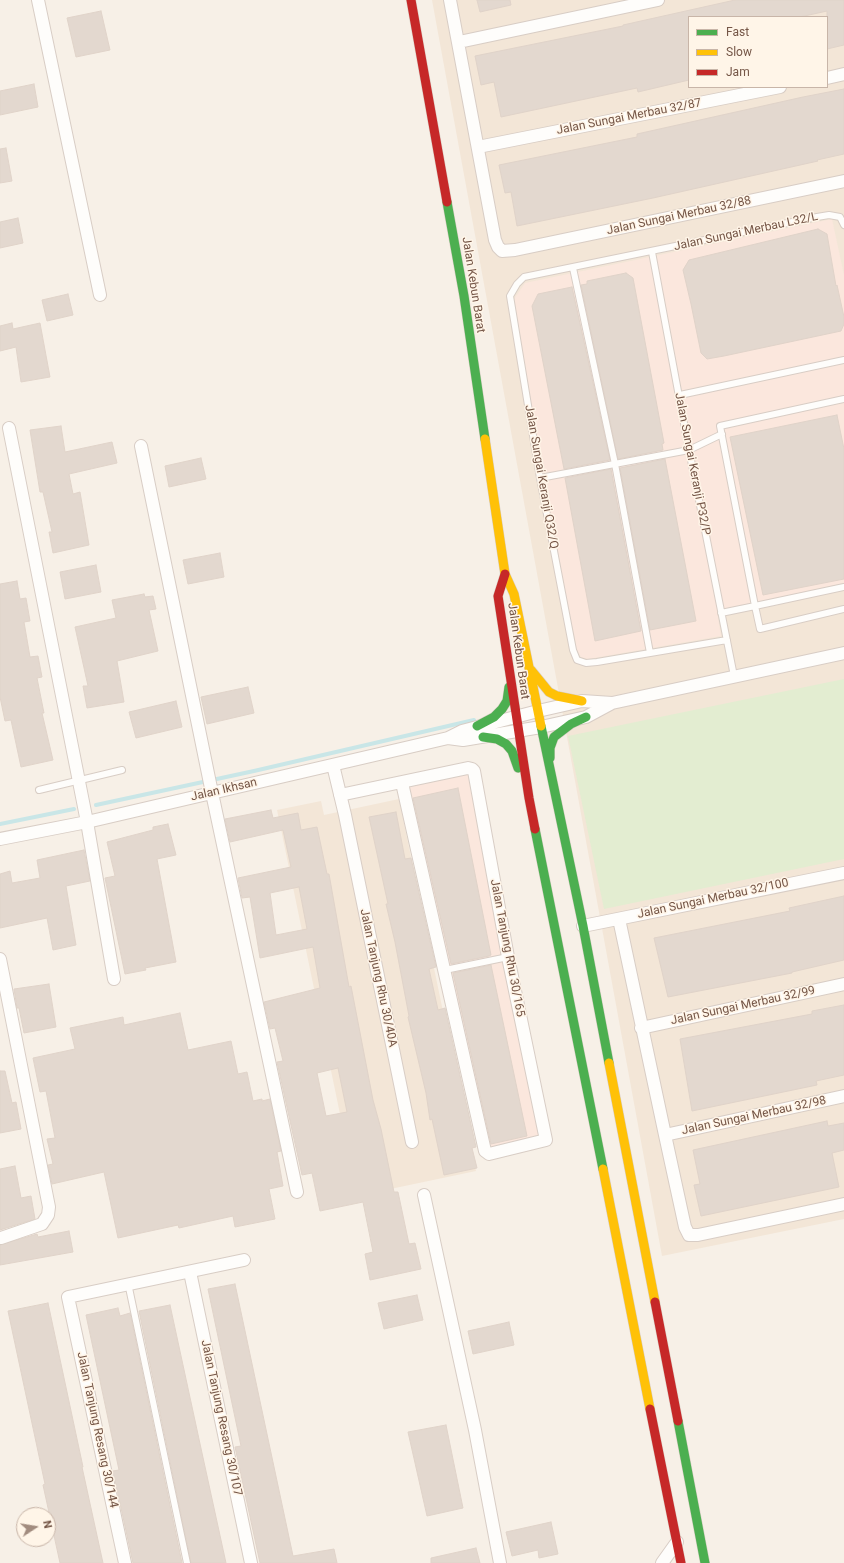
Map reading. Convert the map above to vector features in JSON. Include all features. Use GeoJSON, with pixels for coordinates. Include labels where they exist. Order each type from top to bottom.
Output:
{"type":"FeatureCollection","features":[{"type":"Feature","properties":{"kind":"main road","name":"Jalan Kebun Barat"},"geometry":{"type":"LineString","coordinates":[[411,0],[464,296],[505,574],[514,594],[550,769]]}},
{"type":"Feature","properties":{"kind":"main road","name":"Jalan Kebun Barat"},"geometry":{"type":"LineString","coordinates":[[505,574],[498,596],[529,798]]}},
{"type":"Feature","properties":{"kind":"main road"},"geometry":{"type":"LineString","coordinates":[[507,661],[509,690],[507,701],[502,709],[480,732],[498,739],[506,744],[512,751],[529,798],[681,1563]]}},
{"type":"Feature","properties":{"kind":"main road"},"geometry":{"type":"LineString","coordinates":[[529,667],[549,692],[564,699],[582,701]]}},
{"type":"Feature","properties":{"kind":"main road"},"geometry":{"type":"LineString","coordinates":[[586,717],[571,724],[554,737],[550,748],[550,769],[583,926],[705,1563]]}},
{"type":"Feature","properties":{"kind":"street"},"geometry":{"type":"LineString","coordinates":[[38,0],[100,295]]}},
{"type":"Feature","properties":{"kind":"street"},"geometry":{"type":"LineString","coordinates":[[450,0],[478,147]]}},
{"type":"Feature","properties":{"kind":"street"},"geometry":{"type":"LineString","coordinates":[[459,42],[658,0]]}},
{"type":"Feature","properties":{"kind":"street"},"geometry":{"type":"LineString","coordinates":[[828,78],[844,74]]}},
{"type":"Feature","properties":{"kind":"street","name":"Jalan Sungai Merbau 32/87"},"geometry":{"type":"LineString","coordinates":[[478,147],[775,88]]}},
{"type":"Feature","properties":{"kind":"street","name":"Jalan Sungai Merbau 32/88"},"geometry":{"type":"LineString","coordinates":[[478,147],[495,240],[498,247],[502,251],[515,250],[844,181]]}},
{"type":"Feature","properties":{"kind":"street"},"geometry":{"type":"LineString","coordinates":[[9,428],[87,822],[114,979]]}},
{"type":"Feature","properties":{"kind":"street"},"geometry":{"type":"LineString","coordinates":[[141,446],[297,1192]]}},
{"type":"Feature","properties":{"kind":"street"},"geometry":{"type":"LineString","coordinates":[[612,703],[844,653]]}},
{"type":"Feature","properties":{"kind":"street","name":"Jalan Ikhsan"},"geometry":{"type":"LineString","coordinates":[[0,839],[87,822],[212,789],[333,765],[448,738],[463,740],[516,716],[582,701],[612,703]]}},
{"type":"Feature","properties":{"kind":"street","name":"Jalan Ikhsan"},"geometry":{"type":"LineString","coordinates":[[480,732],[518,732],[541,727],[586,717],[612,703]]}},
{"type":"Feature","properties":{"kind":"street","name":"Jalan Tanjung Rhu 30/40A"},"geometry":{"type":"LineString","coordinates":[[333,765],[345,815],[412,1142]]}},
{"type":"Feature","properties":{"kind":"street","name":"Jalan Tanjung Rhu 30/165"},"geometry":{"type":"LineString","coordinates":[[340,795],[468,768],[472,769],[474,772],[508,957],[546,1140],[489,1154],[485,1151],[445,970]]}},
{"type":"Feature","properties":{"kind":"street"},"geometry":{"type":"LineString","coordinates":[[402,782],[445,970]]}},
{"type":"Feature","properties":{"kind":"street","name":"Jalan Sungai Merbau 32/100"},"geometry":{"type":"LineString","coordinates":[[583,926],[844,872]]}},
{"type":"Feature","properties":{"kind":"street"},"geometry":{"type":"LineString","coordinates":[[619,919],[664,1135],[685,1227],[689,1235],[698,1235],[844,1204]]}},
{"type":"Feature","properties":{"kind":"street"},"geometry":{"type":"LineString","coordinates":[[0,959],[49,1207],[48,1215],[42,1224],[1,1238]]}},
{"type":"Feature","properties":{"kind":"street","name":"Jalan Sungai Merbau 32/99"},"geometry":{"type":"LineString","coordinates":[[641,1028],[844,984]]}},
{"type":"Feature","properties":{"kind":"street","name":"Jalan Sungai Merbau 32/98"},"geometry":{"type":"LineString","coordinates":[[664,1135],[844,1096]]}},
{"type":"Feature","properties":{"kind":"street"},"geometry":{"type":"LineString","coordinates":[[424,1195],[475,1430],[500,1563]]}},
{"type":"Feature","properties":{"kind":"street"},"geometry":{"type":"LineString","coordinates":[[128,1283],[190,1272],[244,1260]]}},
{"type":"Feature","properties":{"kind":"street","name":"Jalan Tanjung Resang 30/107"},"geometry":{"type":"LineString","coordinates":[[190,1272],[251,1563]]}},
{"type":"Feature","properties":{"kind":"street","name":"Jalan Tanjung Resang 30/144"},"geometry":{"type":"LineString","coordinates":[[125,1563],[68,1297],[128,1283]]}},
{"type":"Feature","properties":{"kind":"street"},"geometry":{"type":"LineString","coordinates":[[662,1563],[677,1542]]}},
{"type":"Feature","properties":{"kind":"lane","name":"Jalan Sungai Merbau L32/L"},"geometry":{"type":"LineString","coordinates":[[652,252],[829,215],[840,218],[844,225]]}},
{"type":"Feature","properties":{"kind":"lane","name":"Jalan Sungai Keranji Q32/Q"},"geometry":{"type":"LineString","coordinates":[[652,252],[524,277],[517,284],[510,296],[540,478],[572,650],[578,660],[586,663],[727,640]]}},
{"type":"Feature","properties":{"kind":"lane","name":"Jalan Sungai Keranji P32/P"},"geometry":{"type":"LineString","coordinates":[[652,252],[680,395],[689,450],[734,676]]}},
{"type":"Feature","properties":{"kind":"lane"},"geometry":{"type":"LineString","coordinates":[[573,268],[615,464],[650,653]]}},
{"type":"Feature","properties":{"kind":"lane"},"geometry":{"type":"LineString","coordinates":[[680,395],[844,360]]}},
{"type":"Feature","properties":{"kind":"lane"},"geometry":{"type":"LineString","coordinates":[[844,399],[720,426],[760,629],[844,609]]}},
{"type":"Feature","properties":{"kind":"lane"},"geometry":{"type":"LineString","coordinates":[[540,478],[689,450],[722,434]]}},
{"type":"Feature","properties":{"kind":"lane"},"geometry":{"type":"LineString","coordinates":[[721,613],[844,587]]}},
{"type":"Feature","properties":{"kind":"lane"},"geometry":{"type":"LineString","coordinates":[[39,790],[122,770]]}},
{"type":"Feature","properties":{"kind":"lane"},"geometry":{"type":"LineString","coordinates":[[445,970],[508,957]]}},
{"type":"Feature","properties":{"kind":"lane"},"geometry":{"type":"LineString","coordinates":[[128,1283],[187,1563]]}},
{"type":"Feature","properties":{"kind":"shaded area"},"geometry":{"type":"Polygon","coordinates":[[[432,0],[844,0],[844,1219],[662,1256],[432,0]]]}},
{"type":"Feature","properties":{"kind":"shaded area"},"geometry":{"type":"Polygon","coordinates":[[[832,219],[844,275],[844,583],[717,611],[721,636],[588,659],[581,657],[577,650],[544,481],[514,299],[525,283],[832,219]]]}},
{"type":"Feature","properties":{"kind":"shaded area"},"geometry":{"type":"Polygon","coordinates":[[[469,774],[501,953],[539,1136],[489,1148],[408,787],[469,774]]]}},
{"type":"Feature","properties":{"kind":"shaded area"},"geometry":{"type":"Polygon","coordinates":[[[399,799],[476,1171],[357,1196],[277,810],[321,801],[324,815],[399,799]]]}},
{"type":"Feature","properties":{"kind":"green space"},"geometry":{"type":"Polygon","coordinates":[[[844,679],[844,859],[604,909],[568,736],[844,679]]]}},
{"type":"Feature","properties":{"kind":"building"},"geometry":{"type":"Polygon","coordinates":[[[477,0],[510,0],[511,5],[480,12],[477,0]]]}},
{"type":"Feature","properties":{"kind":"building"},"geometry":{"type":"Polygon","coordinates":[[[735,0],[844,0],[844,45],[828,49],[827,11],[804,16],[688,16],[688,80],[638,92],[637,88],[501,117],[494,82],[481,85],[475,56],[735,0]]]}},
{"type":"Feature","properties":{"kind":"building"},"geometry":{"type":"Polygon","coordinates":[[[101,11],[110,50],[76,57],[67,18],[101,11]]]}},
{"type":"Feature","properties":{"kind":"building"},"geometry":{"type":"Polygon","coordinates":[[[34,84],[38,107],[0,115],[0,91],[34,84]]]}},
{"type":"Feature","properties":{"kind":"building"},"geometry":{"type":"Polygon","coordinates":[[[844,89],[844,154],[653,198],[517,226],[511,192],[505,193],[499,165],[637,137],[637,134],[844,89]]]}},
{"type":"Feature","properties":{"kind":"building"},"geometry":{"type":"Polygon","coordinates":[[[6,148],[12,181],[0,183],[0,149],[6,148]]]}},
{"type":"Feature","properties":{"kind":"building"},"geometry":{"type":"Polygon","coordinates":[[[18,218],[23,243],[0,248],[0,222],[18,218]]]}},
{"type":"Feature","properties":{"kind":"building"},"geometry":{"type":"Polygon","coordinates":[[[818,229],[827,234],[836,286],[837,285],[844,317],[844,324],[841,331],[707,359],[701,353],[683,270],[689,260],[818,229]]]}},
{"type":"Feature","properties":{"kind":"building"},"geometry":{"type":"Polygon","coordinates":[[[626,273],[633,278],[664,443],[662,444],[663,450],[618,459],[581,285],[587,284],[587,281],[626,273]]]}},
{"type":"Feature","properties":{"kind":"building"},"geometry":{"type":"Polygon","coordinates":[[[572,287],[610,460],[564,469],[532,306],[538,294],[572,287]]]}},
{"type":"Feature","properties":{"kind":"building"},"geometry":{"type":"Polygon","coordinates":[[[68,294],[73,315],[47,321],[42,300],[68,294]]]}},
{"type":"Feature","properties":{"kind":"building"},"geometry":{"type":"Polygon","coordinates":[[[12,323],[13,329],[40,323],[50,377],[21,382],[16,347],[0,351],[0,326],[12,323]]]}},
{"type":"Feature","properties":{"kind":"building"},"geometry":{"type":"Polygon","coordinates":[[[837,415],[844,449],[844,579],[763,595],[730,437],[837,415]]]}},
{"type":"Feature","properties":{"kind":"building"},"geometry":{"type":"Polygon","coordinates":[[[61,426],[65,452],[112,442],[117,463],[69,474],[73,494],[80,492],[89,545],[53,553],[49,532],[52,532],[43,492],[40,492],[30,430],[61,426]]]}},
{"type":"Feature","properties":{"kind":"building"},"geometry":{"type":"Polygon","coordinates":[[[201,458],[206,479],[169,487],[165,466],[201,458]]]}},
{"type":"Feature","properties":{"kind":"building"},"geometry":{"type":"Polygon","coordinates":[[[665,459],[696,621],[650,630],[620,468],[665,459]]]}},
{"type":"Feature","properties":{"kind":"building"},"geometry":{"type":"Polygon","coordinates":[[[611,469],[641,631],[595,641],[565,478],[611,469]]]}},
{"type":"Feature","properties":{"kind":"building"},"geometry":{"type":"Polygon","coordinates":[[[220,553],[224,577],[188,584],[183,560],[220,553]]]}},
{"type":"Feature","properties":{"kind":"building"},"geometry":{"type":"Polygon","coordinates":[[[96,565],[101,592],[65,599],[60,572],[96,565]]]}},
{"type":"Feature","properties":{"kind":"building"},"geometry":{"type":"Polygon","coordinates":[[[17,581],[20,599],[26,598],[30,621],[24,622],[30,657],[38,656],[42,677],[37,678],[44,713],[42,713],[53,760],[21,767],[11,720],[5,721],[0,697],[0,584],[17,581]]]}},
{"type":"Feature","properties":{"kind":"building"},"geometry":{"type":"Polygon","coordinates":[[[144,594],[145,597],[153,596],[156,609],[149,610],[158,651],[117,661],[124,702],[87,708],[83,686],[88,686],[75,627],[116,618],[112,600],[144,594]]]}},
{"type":"Feature","properties":{"kind":"building"},"geometry":{"type":"Polygon","coordinates":[[[248,687],[254,713],[207,724],[201,697],[248,687]]]}},
{"type":"Feature","properties":{"kind":"building"},"geometry":{"type":"Polygon","coordinates":[[[176,701],[182,727],[136,738],[129,712],[176,701]]]}},
{"type":"Feature","properties":{"kind":"building"},"geometry":{"type":"Polygon","coordinates":[[[458,788],[491,955],[451,964],[413,798],[458,788]]]}},
{"type":"Feature","properties":{"kind":"building"},"geometry":{"type":"Polygon","coordinates":[[[271,810],[273,818],[298,813],[301,830],[317,827],[327,874],[329,874],[349,987],[351,986],[373,1100],[381,1129],[394,1192],[398,1192],[409,1244],[415,1243],[421,1269],[370,1280],[365,1254],[373,1252],[363,1202],[320,1211],[312,1173],[302,1175],[277,1062],[283,1061],[275,1028],[270,1029],[264,1002],[320,988],[313,947],[260,958],[250,897],[242,898],[238,878],[291,867],[283,830],[230,842],[225,819],[271,810]],[[299,887],[270,893],[276,935],[307,929],[299,887]],[[338,1068],[317,1073],[326,1116],[347,1112],[338,1068]]]}},
{"type":"Feature","properties":{"kind":"building"},"geometry":{"type":"Polygon","coordinates":[[[396,812],[405,859],[411,858],[436,967],[429,969],[438,1010],[445,1008],[476,1147],[472,1148],[477,1168],[444,1175],[432,1119],[430,1120],[426,1093],[408,1017],[395,942],[386,904],[388,904],[369,817],[396,812]]]}},
{"type":"Feature","properties":{"kind":"building"},"geometry":{"type":"Polygon","coordinates":[[[168,824],[176,855],[157,859],[176,962],[145,968],[146,970],[125,974],[105,878],[115,876],[107,842],[153,830],[153,827],[168,824]]]}},
{"type":"Feature","properties":{"kind":"building"},"geometry":{"type":"Polygon","coordinates":[[[84,850],[90,881],[66,886],[76,945],[53,950],[47,918],[0,928],[0,874],[10,871],[12,883],[40,878],[37,860],[84,850]]]}},
{"type":"Feature","properties":{"kind":"building"},"geometry":{"type":"Polygon","coordinates":[[[844,896],[844,960],[792,973],[668,997],[654,938],[790,911],[789,908],[844,896]]]}},
{"type":"Feature","properties":{"kind":"building"},"geometry":{"type":"Polygon","coordinates":[[[491,965],[527,1136],[491,1144],[453,973],[491,965]]]}},
{"type":"Feature","properties":{"kind":"building"},"geometry":{"type":"Polygon","coordinates":[[[49,984],[56,1027],[24,1033],[19,1008],[17,1008],[14,989],[49,984]]]}},
{"type":"Feature","properties":{"kind":"building"},"geometry":{"type":"Polygon","coordinates":[[[844,1005],[844,1075],[816,1081],[817,1085],[692,1111],[680,1039],[812,1014],[812,1011],[844,1005]]]}},
{"type":"Feature","properties":{"kind":"building"},"geometry":{"type":"Polygon","coordinates":[[[180,1013],[188,1050],[231,1041],[238,1074],[247,1072],[253,1101],[270,1099],[281,1151],[277,1152],[283,1186],[269,1189],[275,1219],[235,1227],[233,1216],[179,1228],[178,1225],[118,1238],[104,1172],[52,1184],[48,1165],[53,1164],[47,1139],[55,1138],[46,1091],[40,1092],[33,1058],[75,1049],[70,1028],[123,1017],[124,1025],[180,1013]]]}},
{"type":"Feature","properties":{"kind":"building"},"geometry":{"type":"Polygon","coordinates":[[[0,1071],[5,1071],[12,1103],[16,1102],[21,1129],[0,1133],[0,1071]]]}},
{"type":"Feature","properties":{"kind":"building"},"geometry":{"type":"Polygon","coordinates":[[[827,1121],[828,1126],[844,1123],[844,1150],[832,1153],[839,1187],[701,1216],[694,1185],[700,1184],[693,1150],[827,1121]]]}},
{"type":"Feature","properties":{"kind":"building"},"geometry":{"type":"Polygon","coordinates":[[[15,1166],[21,1198],[31,1196],[35,1219],[0,1230],[0,1169],[15,1166]]]}},
{"type":"Feature","properties":{"kind":"building"},"geometry":{"type":"Polygon","coordinates":[[[69,1231],[73,1252],[0,1265],[0,1245],[37,1234],[38,1237],[69,1231]]]}},
{"type":"Feature","properties":{"kind":"building"},"geometry":{"type":"Polygon","coordinates":[[[235,1284],[293,1556],[334,1549],[337,1563],[260,1563],[235,1447],[241,1446],[208,1289],[235,1284]]]}},
{"type":"Feature","properties":{"kind":"building"},"geometry":{"type":"Polygon","coordinates":[[[417,1295],[423,1320],[384,1329],[378,1303],[417,1295]]]}},
{"type":"Feature","properties":{"kind":"building"},"geometry":{"type":"Polygon","coordinates":[[[48,1303],[103,1563],[60,1563],[56,1545],[56,1507],[48,1507],[43,1485],[45,1484],[8,1311],[48,1303]]]}},
{"type":"Feature","properties":{"kind":"building"},"geometry":{"type":"Polygon","coordinates":[[[170,1305],[226,1563],[191,1563],[139,1311],[170,1305]]]}},
{"type":"Feature","properties":{"kind":"building"},"geometry":{"type":"Polygon","coordinates":[[[118,1308],[120,1316],[130,1313],[182,1563],[133,1563],[113,1471],[119,1470],[86,1315],[118,1308]]]}},
{"type":"Feature","properties":{"kind":"building"},"geometry":{"type":"Polygon","coordinates":[[[509,1322],[514,1345],[473,1354],[468,1331],[509,1322]]]}},
{"type":"Feature","properties":{"kind":"building"},"geometry":{"type":"Polygon","coordinates":[[[446,1425],[463,1508],[427,1516],[408,1432],[446,1425]]]}},
{"type":"Feature","properties":{"kind":"building"},"geometry":{"type":"Polygon","coordinates":[[[551,1522],[558,1554],[539,1558],[538,1550],[512,1556],[506,1532],[551,1522]]]}},
{"type":"Feature","properties":{"kind":"building"},"geometry":{"type":"Polygon","coordinates":[[[476,1548],[480,1563],[431,1563],[431,1558],[476,1548]]]}},
{"type":"Feature","properties":{"kind":"waterway"},"geometry":{"type":"LineString","coordinates":[[96,805],[254,771],[474,720]]}},
{"type":"Feature","properties":{"kind":"waterway"},"geometry":{"type":"LineString","coordinates":[[0,824],[74,809]]}},
{"type":"Feature","properties":{"kind":"traffic: fast"},"geometry":{"type":"LineString","coordinates":[[447,202],[464,296],[485,439]]}},
{"type":"Feature","properties":{"kind":"traffic: fast"},"geometry":{"type":"LineString","coordinates":[[477,726],[494,717],[502,709],[507,701],[509,687]]}},
{"type":"Feature","properties":{"kind":"traffic: fast"},"geometry":{"type":"LineString","coordinates":[[550,758],[550,748],[554,737],[571,724],[586,717]]}},
{"type":"Feature","properties":{"kind":"traffic: fast"},"geometry":{"type":"LineString","coordinates":[[541,726],[583,926],[609,1063]]}},
{"type":"Feature","properties":{"kind":"traffic: fast"},"geometry":{"type":"LineString","coordinates":[[483,737],[497,739],[506,744],[512,751],[518,768]]}},
{"type":"Feature","properties":{"kind":"traffic: fast"},"geometry":{"type":"LineString","coordinates":[[535,829],[603,1169]]}},
{"type":"Feature","properties":{"kind":"traffic: fast"},"geometry":{"type":"LineString","coordinates":[[678,1421],[705,1563]]}},
{"type":"Feature","properties":{"kind":"traffic: slow"},"geometry":{"type":"LineString","coordinates":[[485,439],[505,574],[514,594],[541,726]]}},
{"type":"Feature","properties":{"kind":"traffic: slow"},"geometry":{"type":"LineString","coordinates":[[531,670],[549,692],[557,696],[582,701]]}},
{"type":"Feature","properties":{"kind":"traffic: slow"},"geometry":{"type":"LineString","coordinates":[[609,1063],[655,1302]]}},
{"type":"Feature","properties":{"kind":"traffic: slow"},"geometry":{"type":"LineString","coordinates":[[603,1169],[650,1409]]}},
{"type":"Feature","properties":{"kind":"traffic: jam"},"geometry":{"type":"LineString","coordinates":[[411,0],[447,202]]}},
{"type":"Feature","properties":{"kind":"traffic: jam"},"geometry":{"type":"LineString","coordinates":[[505,574],[498,596],[535,829]]}},
{"type":"Feature","properties":{"kind":"traffic: jam"},"geometry":{"type":"LineString","coordinates":[[655,1302],[678,1421]]}},
{"type":"Feature","properties":{"kind":"traffic: jam"},"geometry":{"type":"LineString","coordinates":[[650,1409],[681,1563]]}}]}
